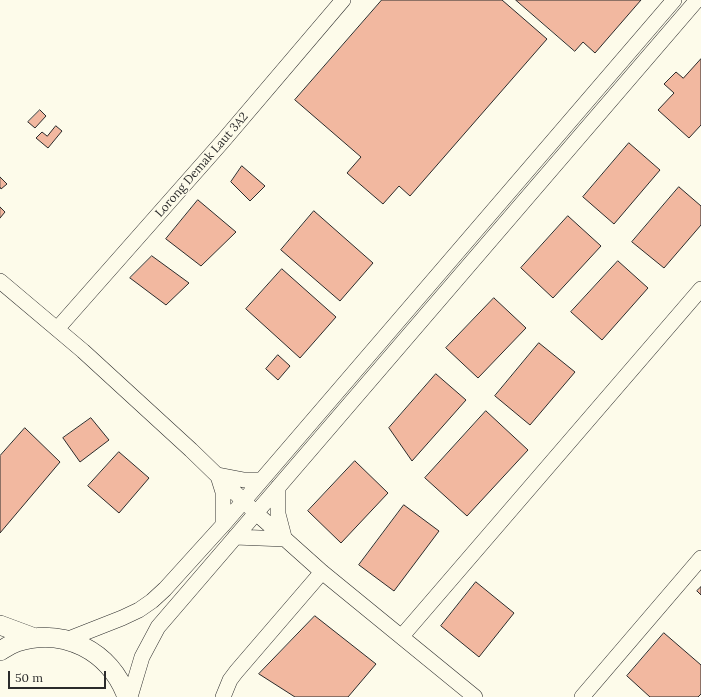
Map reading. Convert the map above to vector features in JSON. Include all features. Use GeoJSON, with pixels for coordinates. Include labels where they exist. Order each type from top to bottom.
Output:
{"type":"FeatureCollection","features":[{"type":"Feature","properties":{"kind":"main road"},"geometry":{"type":"LineString","coordinates":[[0,625],[35,638]]}},
{"type":"Feature","properties":{"kind":"main road"},"geometry":{"type":"LineString","coordinates":[[0,651],[16,643],[35,638],[66,640],[80,645],[94,652],[106,662],[115,674],[128,697]]}},
{"type":"Feature","properties":{"kind":"street","name":"Lorong Demak Laut 3A2"},"geometry":{"type":"LineString","coordinates":[[58,329],[223,142],[343,0]]}},
{"type":"Feature","properties":{"kind":"street"},"geometry":{"type":"LineString","coordinates":[[66,640],[139,610],[165,589],[223,525],[674,0]]}},
{"type":"Feature","properties":{"kind":"street"},"geometry":{"type":"LineString","coordinates":[[128,697],[142,657],[158,627],[697,0]]}},
{"type":"Feature","properties":{"kind":"street"},"geometry":{"type":"LineString","coordinates":[[0,281],[100,366],[322,572],[475,697]]}},
{"type":"Feature","properties":{"kind":"street"},"geometry":{"type":"LineString","coordinates":[[402,636],[701,289]]}},
{"type":"Feature","properties":{"kind":"street"},"geometry":{"type":"LineString","coordinates":[[218,475],[244,480],[261,480]]}},
{"type":"Feature","properties":{"kind":"street"},"geometry":{"type":"LineString","coordinates":[[218,475],[223,492],[223,525]]}},
{"type":"Feature","properties":{"kind":"street"},"geometry":{"type":"LineString","coordinates":[[278,487],[278,514],[285,538]]}},
{"type":"Feature","properties":{"kind":"street"},"geometry":{"type":"LineString","coordinates":[[235,537],[285,538]]}},
{"type":"Feature","properties":{"kind":"street"},"geometry":{"type":"LineString","coordinates":[[582,697],[701,558]]}},
{"type":"Feature","properties":{"kind":"street"},"geometry":{"type":"LineString","coordinates":[[223,697],[230,680],[236,672],[322,572]]}},
{"type":"Feature","properties":{"kind":"building"},"geometry":{"type":"Polygon","coordinates":[[[382,0],[502,0],[547,39],[410,196],[399,186],[383,204],[347,173],[361,157],[295,100],[382,0]]]}},
{"type":"Feature","properties":{"kind":"building"},"geometry":{"type":"Polygon","coordinates":[[[516,0],[641,0],[595,53],[583,42],[575,51],[516,0]]]}},
{"type":"Feature","properties":{"kind":"building"},"geometry":{"type":"Polygon","coordinates":[[[701,59],[701,125],[689,138],[658,110],[674,93],[664,84],[676,72],[683,78],[701,59]]]}},
{"type":"Feature","properties":{"kind":"building"},"geometry":{"type":"Polygon","coordinates":[[[40,110],[46,116],[35,128],[28,122],[40,110]]]}},
{"type":"Feature","properties":{"kind":"building"},"geometry":{"type":"Polygon","coordinates":[[[56,126],[62,131],[48,148],[36,138],[42,132],[47,136],[56,126]]]}},
{"type":"Feature","properties":{"kind":"building"},"geometry":{"type":"Polygon","coordinates":[[[629,143],[660,170],[614,224],[583,197],[629,143]]]}},
{"type":"Feature","properties":{"kind":"building"},"geometry":{"type":"Polygon","coordinates":[[[242,166],[265,186],[250,201],[231,182],[242,166]]]}},
{"type":"Feature","properties":{"kind":"building"},"geometry":{"type":"Polygon","coordinates":[[[0,177],[7,184],[1,189],[0,187],[0,177]]]}},
{"type":"Feature","properties":{"kind":"building"},"geometry":{"type":"Polygon","coordinates":[[[679,187],[701,206],[701,225],[664,268],[632,242],[679,187]]]}},
{"type":"Feature","properties":{"kind":"building"},"geometry":{"type":"Polygon","coordinates":[[[198,200],[236,232],[201,266],[166,239],[198,200]]]}},
{"type":"Feature","properties":{"kind":"building"},"geometry":{"type":"Polygon","coordinates":[[[0,207],[5,212],[0,218],[0,207]]]}},
{"type":"Feature","properties":{"kind":"building"},"geometry":{"type":"Polygon","coordinates":[[[314,211],[373,263],[340,301],[281,250],[314,211]]]}},
{"type":"Feature","properties":{"kind":"building"},"geometry":{"type":"Polygon","coordinates":[[[568,216],[601,246],[553,298],[521,268],[568,216]]]}},
{"type":"Feature","properties":{"kind":"building"},"geometry":{"type":"Polygon","coordinates":[[[152,256],[189,283],[166,305],[130,278],[152,256]]]}},
{"type":"Feature","properties":{"kind":"building"},"geometry":{"type":"Polygon","coordinates":[[[618,261],[648,288],[602,340],[571,312],[618,261]]]}},
{"type":"Feature","properties":{"kind":"building"},"geometry":{"type":"Polygon","coordinates":[[[282,269],[336,317],[300,358],[246,309],[282,269]]]}},
{"type":"Feature","properties":{"kind":"building"},"geometry":{"type":"Polygon","coordinates":[[[494,298],[526,328],[478,378],[446,348],[494,298]]]}},
{"type":"Feature","properties":{"kind":"building"},"geometry":{"type":"Polygon","coordinates":[[[539,343],[575,372],[530,425],[495,396],[539,343]]]}},
{"type":"Feature","properties":{"kind":"building"},"geometry":{"type":"Polygon","coordinates":[[[278,355],[290,366],[278,380],[266,369],[278,355]]]}},
{"type":"Feature","properties":{"kind":"building"},"geometry":{"type":"Polygon","coordinates":[[[436,374],[466,400],[412,461],[389,428],[436,374]]]}},
{"type":"Feature","properties":{"kind":"building"},"geometry":{"type":"Polygon","coordinates":[[[486,411],[528,450],[467,516],[425,478],[486,411]]]}},
{"type":"Feature","properties":{"kind":"building"},"geometry":{"type":"Polygon","coordinates":[[[91,418],[109,440],[80,462],[63,438],[91,418]]]}},
{"type":"Feature","properties":{"kind":"building"},"geometry":{"type":"Polygon","coordinates":[[[25,428],[60,462],[0,533],[0,456],[25,428]]]}},
{"type":"Feature","properties":{"kind":"building"},"geometry":{"type":"Polygon","coordinates":[[[119,452],[149,478],[119,513],[88,486],[119,452]]]}},
{"type":"Feature","properties":{"kind":"building"},"geometry":{"type":"Polygon","coordinates":[[[355,461],[388,493],[341,543],[308,511],[355,461]]]}},
{"type":"Feature","properties":{"kind":"building"},"geometry":{"type":"Polygon","coordinates":[[[404,505],[439,531],[394,591],[359,565],[404,505]]]}},
{"type":"Feature","properties":{"kind":"building"},"geometry":{"type":"Polygon","coordinates":[[[476,582],[514,613],[479,657],[441,626],[476,582]]]}},
{"type":"Feature","properties":{"kind":"building"},"geometry":{"type":"Polygon","coordinates":[[[701,587],[701,595],[697,591],[701,587]]]}},
{"type":"Feature","properties":{"kind":"building"},"geometry":{"type":"Polygon","coordinates":[[[315,616],[376,664],[348,697],[295,697],[259,674],[315,616]]]}},
{"type":"Feature","properties":{"kind":"building"},"geometry":{"type":"Polygon","coordinates":[[[664,633],[701,665],[701,694],[698,697],[650,697],[627,676],[664,633]]]}}]}
